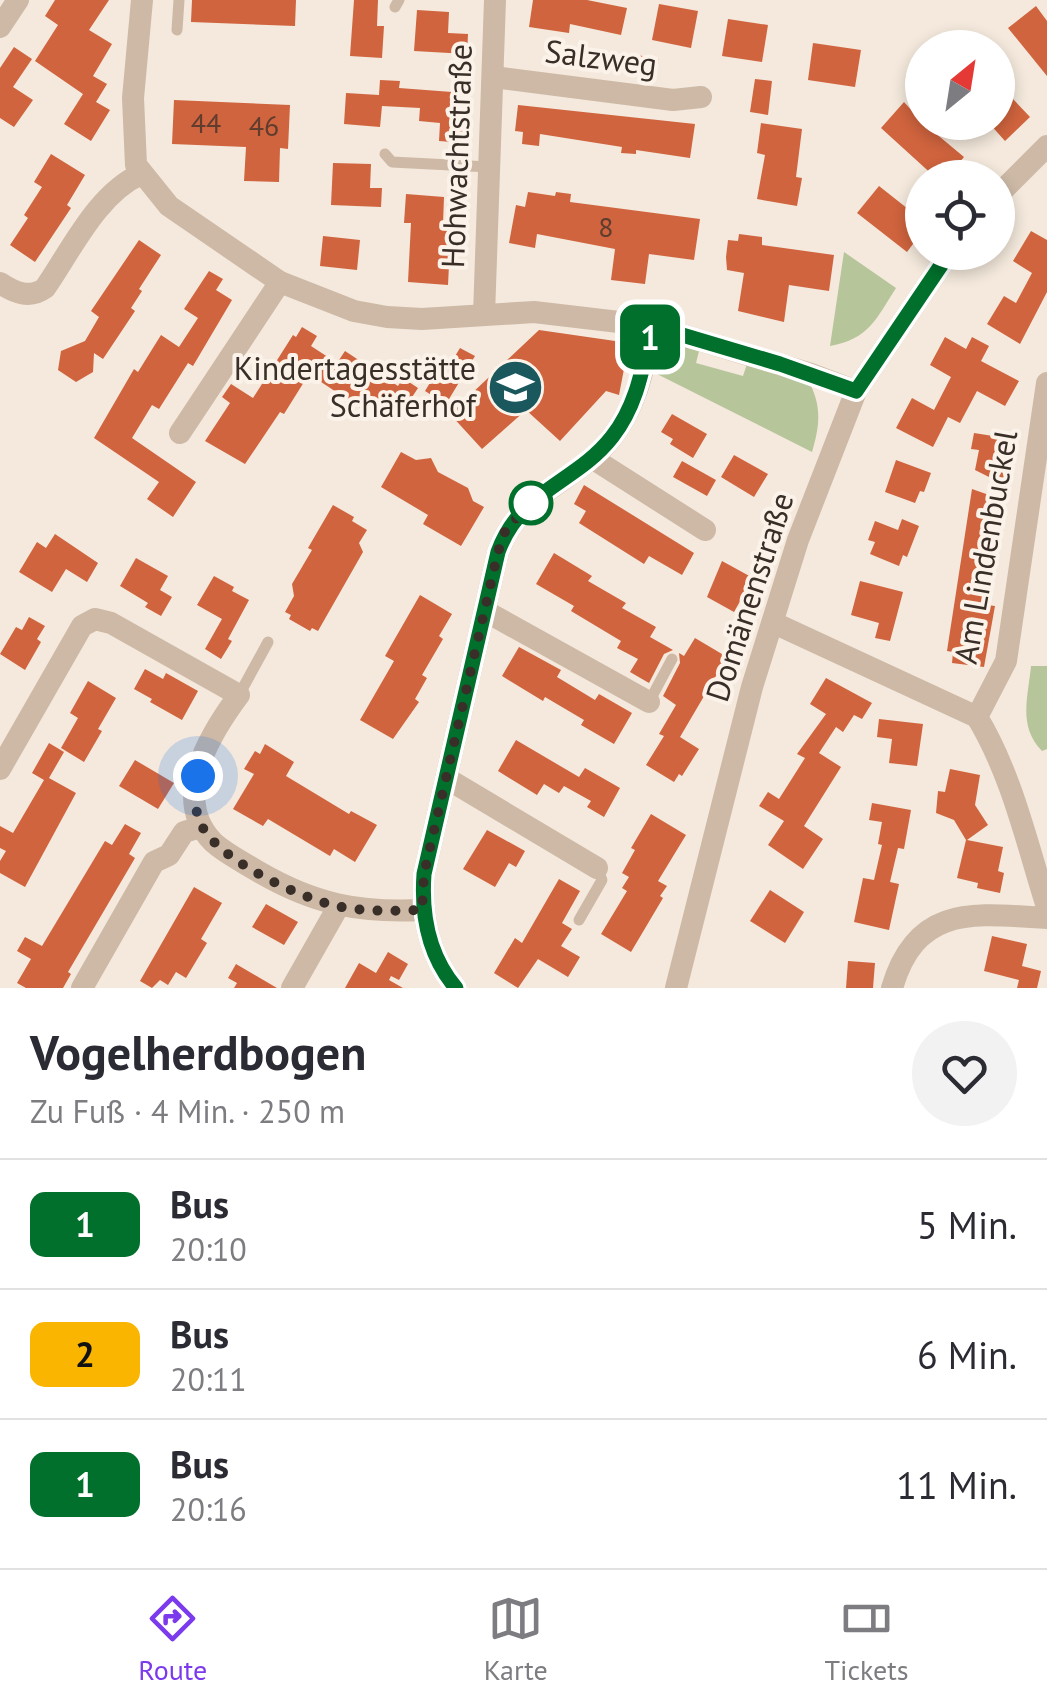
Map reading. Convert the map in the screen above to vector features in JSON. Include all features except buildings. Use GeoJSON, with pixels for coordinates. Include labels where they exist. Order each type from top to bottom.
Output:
{"type":"FeatureCollection","features":[{"type":"Feature","properties":{"kind":"street"},"geometry":{"type":"LineString","coordinates":[[0,27],[18,0]]}},
{"type":"Feature","properties":{"kind":"street"},"geometry":{"type":"LineString","coordinates":[[142,0],[133,98],[134,153],[141,174],[169,206],[280,282],[354,311],[387,317],[422,319],[534,312],[652,326],[856,391]]}},
{"type":"Feature","properties":{"kind":"street","name":"Hohwachtstraße"},"geometry":{"type":"LineString","coordinates":[[484,315],[495,0]]}},
{"type":"Feature","properties":{"kind":"street","name":"Salzweg"},"geometry":{"type":"LineString","coordinates":[[493,77],[673,100],[701,97]]}},
{"type":"Feature","properties":{"kind":"street"},"geometry":{"type":"LineString","coordinates":[[1015,178],[1047,146]]}},
{"type":"Feature","properties":{"kind":"street"},"geometry":{"type":"LineString","coordinates":[[0,282],[25,295],[37,294],[45,288],[109,196],[124,182],[141,174]]}},
{"type":"Feature","properties":{"kind":"street","name":"Domänenstraße"},"geometry":{"type":"LineString","coordinates":[[676,988],[752,688],[798,540],[856,391],[938,270]]}},
{"type":"Feature","properties":{"kind":"street"},"geometry":{"type":"LineString","coordinates":[[180,432],[280,282]]}},
{"type":"Feature","properties":{"kind":"street"},"geometry":{"type":"LineString","coordinates":[[456,988],[432,947],[422,910],[424,874],[498,552],[514,518],[611,439],[632,405],[652,326]]}},
{"type":"Feature","properties":{"kind":"street","name":"Am Lindenbuckel"},"geometry":{"type":"LineString","coordinates":[[774,623],[978,718],[1006,661],[1047,384]]}},
{"type":"Feature","properties":{"kind":"street"},"geometry":{"type":"LineString","coordinates":[[592,458],[704,530]]}},
{"type":"Feature","properties":{"kind":"street"},"geometry":{"type":"LineString","coordinates":[[485,611],[649,702]]}},
{"type":"Feature","properties":{"kind":"street"},"geometry":{"type":"LineString","coordinates":[[0,769],[82,626],[95,620],[111,623],[238,695],[213,730],[202,754],[194,796],[202,827],[227,853],[296,892],[338,906],[384,912],[422,910]]}},
{"type":"Feature","properties":{"kind":"street"},"geometry":{"type":"LineString","coordinates":[[978,718],[1009,786],[1047,907]]}},
{"type":"Feature","properties":{"kind":"street"},"geometry":{"type":"LineString","coordinates":[[446,778],[597,868]]}},
{"type":"Feature","properties":{"kind":"street"},"geometry":{"type":"LineString","coordinates":[[82,988],[154,862],[169,855],[184,832],[202,827]]}},
{"type":"Feature","properties":{"kind":"street"},"geometry":{"type":"LineString","coordinates":[[292,988],[338,906]]}},
{"type":"Feature","properties":{"kind":"street"},"geometry":{"type":"LineString","coordinates":[[892,988],[899,964],[912,946],[942,922],[957,916],[1047,918]]}},
{"type":"Feature","properties":{"kind":"lane"},"geometry":{"type":"LineString","coordinates":[[177,30],[178,0]]}},
{"type":"Feature","properties":{"kind":"lane"},"geometry":{"type":"LineString","coordinates":[[385,154],[392,162],[489,167]]}},
{"type":"Feature","properties":{"kind":"lane"},"geometry":{"type":"LineString","coordinates":[[238,695],[268,642]]}},
{"type":"Feature","properties":{"kind":"lane"},"geometry":{"type":"LineString","coordinates":[[649,702],[672,658]]}},
{"type":"Feature","properties":{"kind":"lane"},"geometry":{"type":"LineString","coordinates":[[580,920],[602,880],[597,868]]}},
{"type":"Feature","properties":{"kind":"green space"},"geometry":{"type":"Polygon","coordinates":[[[844,252],[896,288],[863,333],[830,346],[844,252]]]}},
{"type":"Feature","properties":{"kind":"green space"},"geometry":{"type":"Polygon","coordinates":[[[681,345],[699,351],[696,363],[743,376],[748,361],[811,386],[818,419],[812,452],[657,374],[669,349],[681,345]]]}},
{"type":"Feature","properties":{"kind":"green space"},"geometry":{"type":"Polygon","coordinates":[[[1031,666],[1047,666],[1047,749],[1042,751],[1027,722],[1031,666]]]}},
{"type":"Feature","properties":{"kind":"bus line","name":"1"},"geometry":{"type":"LineString","coordinates":[[456,988],[432,947],[422,910],[424,874],[506,529],[537,498],[592,458],[611,439],[638,391],[652,326],[856,391],[936,270]]}},
{"type":"Feature","properties":{"kind":"place","name":"Kindertagesstätte Schäferhof"},"geometry":{"type":"Point","coordinates":[515,387]}},
{"type":"Feature","properties":{"kind":"route"},"geometry":{"type":"LineString","coordinates":[[198,776],[196,812],[202,827],[227,853],[310,898],[384,912],[422,910],[424,874],[498,552],[506,529],[531,503]]}}]}
